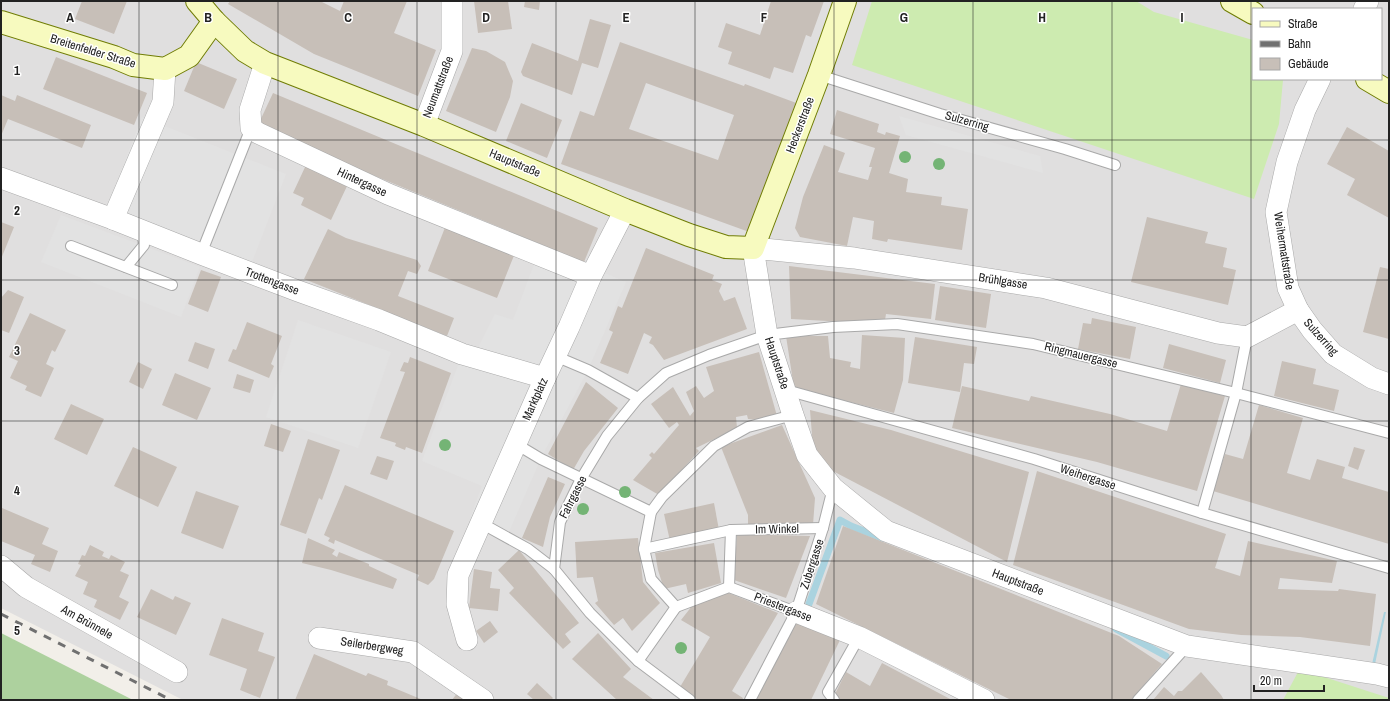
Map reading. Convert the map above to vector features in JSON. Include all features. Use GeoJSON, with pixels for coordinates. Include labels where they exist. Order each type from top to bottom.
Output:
{"type":"FeatureCollection","features":[{"type":"Feature","properties":{"kind":"street","name":"Hauptstraße"},"geometry":{"type":"LineString","coordinates":[[198,1],[214,21],[245,51],[265,63],[424,125],[625,210],[689,235],[726,247],[753,248],[767,335],[807,455],[833,488],[886,530],[1187,646],[1389,677]]}},
{"type":"Feature","properties":{"kind":"street","name":"Neumattstraße"},"geometry":{"type":"LineString","coordinates":[[424,125],[452,51],[452,1]]}},
{"type":"Feature","properties":{"kind":"street","name":"Heckerstraße"},"geometry":{"type":"LineString","coordinates":[[753,248],[819,75],[845,1]]}},
{"type":"Feature","properties":{"kind":"street"},"geometry":{"type":"LineString","coordinates":[[1232,1],[1252,12]]}},
{"type":"Feature","properties":{"kind":"street"},"geometry":{"type":"LineString","coordinates":[[113,219],[163,102],[165,69],[189,56],[214,21]]}},
{"type":"Feature","properties":{"kind":"street","name":"Breitenfelder Straße"},"geometry":{"type":"LineString","coordinates":[[1,22],[114,57],[133,65],[165,69]]}},
{"type":"Feature","properties":{"kind":"street"},"geometry":{"type":"LineString","coordinates":[[251,128],[250,110],[265,63]]}},
{"type":"Feature","properties":{"kind":"street","name":"Weihermattstraße"},"geometry":{"type":"LineString","coordinates":[[1298,310],[1288,288],[1276,212],[1287,162],[1305,110],[1320,80]]}},
{"type":"Feature","properties":{"kind":"street"},"geometry":{"type":"LineString","coordinates":[[1369,80],[1389,92]]}},
{"type":"Feature","properties":{"kind":"street","name":"Hintergasse"},"geometry":{"type":"LineString","coordinates":[[251,128],[258,133],[388,194],[591,276]]}},
{"type":"Feature","properties":{"kind":"street","name":"Trottengasse"},"geometry":{"type":"LineString","coordinates":[[1,178],[379,320],[462,354],[545,378]]}},
{"type":"Feature","properties":{"kind":"street","name":"Marktplatz"},"geometry":{"type":"LineString","coordinates":[[481,524],[591,276],[625,210]]}},
{"type":"Feature","properties":{"kind":"street","name":"Brühlgasse"},"geometry":{"type":"LineString","coordinates":[[753,248],[854,258],[1046,288],[1218,333],[1247,337]]}},
{"type":"Feature","properties":{"kind":"street"},"geometry":{"type":"LineString","coordinates":[[1247,337],[1298,310]]}},
{"type":"Feature","properties":{"kind":"street","name":"Sulzerring"},"geometry":{"type":"LineString","coordinates":[[1298,310],[1312,330],[1333,354],[1372,378],[1389,384]]}},
{"type":"Feature","properties":{"kind":"street"},"geometry":{"type":"LineString","coordinates":[[467,640],[457,604],[458,575],[481,524]]}},
{"type":"Feature","properties":{"kind":"street","name":"Am Brünnele"},"geometry":{"type":"LineString","coordinates":[[1,566],[26,588],[176,672]]}},
{"type":"Feature","properties":{"kind":"street","name":"Priestergasse"},"geometry":{"type":"LineString","coordinates":[[796,612],[859,637],[984,700]]}},
{"type":"Feature","properties":{"kind":"street","name":"Seilerbergweg"},"geometry":{"type":"LineString","coordinates":[[319,638],[413,652],[483,700]]}},
{"type":"Feature","properties":{"kind":"lane","name":"Sulzerring"},"geometry":{"type":"LineString","coordinates":[[819,75],[940,114],[1065,149],[1115,165]]}},
{"type":"Feature","properties":{"kind":"lane"},"geometry":{"type":"LineString","coordinates":[[201,254],[251,128]]}},
{"type":"Feature","properties":{"kind":"lane"},"geometry":{"type":"LineString","coordinates":[[126,267],[144,245],[142,231]]}},
{"type":"Feature","properties":{"kind":"lane"},"geometry":{"type":"LineString","coordinates":[[71,246],[172,285]]}},
{"type":"Feature","properties":{"kind":"lane","name":"Ringmauergasse"},"geometry":{"type":"LineString","coordinates":[[767,335],[832,327],[897,324],[1033,344],[1236,393],[1389,433]]}},
{"type":"Feature","properties":{"kind":"lane","name":"Fahrgasse"},"geometry":{"type":"LineString","coordinates":[[554,570],[560,522],[581,479],[606,436],[638,398],[666,373],[709,355],[767,335]]}},
{"type":"Feature","properties":{"kind":"lane"},"geometry":{"type":"LineString","coordinates":[[1202,513],[1236,393],[1247,337]]}},
{"type":"Feature","properties":{"kind":"lane"},"geometry":{"type":"LineString","coordinates":[[555,356],[588,370],[638,398]]}},
{"type":"Feature","properties":{"kind":"lane","name":"Weihergasse"},"geometry":{"type":"LineString","coordinates":[[786,390],[1034,459],[1202,513],[1389,568]]}},
{"type":"Feature","properties":{"kind":"lane"},"geometry":{"type":"LineString","coordinates":[[676,607],[650,580],[644,550],[651,512],[662,497],[714,446],[748,427],[793,415]]}},
{"type":"Feature","properties":{"kind":"lane"},"geometry":{"type":"LineString","coordinates":[[516,444],[581,479],[651,512]]}},
{"type":"Feature","properties":{"kind":"lane","name":"Zubergasse"},"geometry":{"type":"LineString","coordinates":[[750,700],[796,612],[823,528],[833,488]]}},
{"type":"Feature","properties":{"kind":"lane"},"geometry":{"type":"LineString","coordinates":[[481,524],[528,549],[554,570],[590,613],[638,661],[690,700]]}},
{"type":"Feature","properties":{"kind":"lane","name":"Im Winkel"},"geometry":{"type":"LineString","coordinates":[[644,550],[732,530],[823,528]]}},
{"type":"Feature","properties":{"kind":"lane"},"geometry":{"type":"LineString","coordinates":[[638,661],[676,607],[729,587],[732,530]]}},
{"type":"Feature","properties":{"kind":"lane","name":"Priestergasse"},"geometry":{"type":"LineString","coordinates":[[729,587],[796,612]]}},
{"type":"Feature","properties":{"kind":"lane"},"geometry":{"type":"LineString","coordinates":[[834,700],[828,692],[859,637]]}},
{"type":"Feature","properties":{"kind":"lane"},"geometry":{"type":"LineString","coordinates":[[1138,700],[1187,646]]}},
{"type":"Feature","properties":{"kind":"shaded area"},"geometry":{"type":"Polygon","coordinates":[[[1,1],[1389,1],[1389,700],[183,700],[1,608],[1,1]]]}},
{"type":"Feature","properties":{"kind":"shaded area"},"geometry":{"type":"Polygon","coordinates":[[[899,116],[1040,156],[1043,173],[906,135],[899,116]]]}},
{"type":"Feature","properties":{"kind":"shaded area"},"geometry":{"type":"Polygon","coordinates":[[[142,117],[286,174],[250,267],[106,210],[142,117]]]}},
{"type":"Feature","properties":{"kind":"shaded area"},"geometry":{"type":"Polygon","coordinates":[[[61,215],[200,267],[181,317],[41,262],[61,215]]]}},
{"type":"Feature","properties":{"kind":"shaded area"},"geometry":{"type":"Polygon","coordinates":[[[538,254],[595,269],[626,282],[588,370],[541,458],[509,532],[470,518],[482,486],[422,461],[466,344],[478,348],[495,314],[513,320],[538,254]]]}},
{"type":"Feature","properties":{"kind":"shaded area"},"geometry":{"type":"Polygon","coordinates":[[[298,320],[391,352],[358,448],[266,417],[298,320]]]}},
{"type":"Feature","properties":{"kind":"green space"},"geometry":{"type":"Polygon","coordinates":[[[872,1],[1136,1],[1154,12],[1252,40],[1252,80],[1283,80],[1279,124],[1254,199],[852,65],[872,1]]]}},
{"type":"Feature","properties":{"kind":"green space"},"geometry":{"type":"Polygon","coordinates":[[[1,633],[133,700],[1,700],[1,633]]]}},
{"type":"Feature","properties":{"kind":"green space"},"geometry":{"type":"Polygon","coordinates":[[[1298,672],[1321,676],[1389,698],[1389,700],[1283,700],[1298,672]]]}},
{"type":"Feature","properties":{"kind":"water"},"geometry":{"type":"Polygon","coordinates":[[[1384,612],[1386,612],[1375,664],[1372,664],[1384,612]]]}},
{"type":"Feature","properties":{"kind":"building"},"geometry":{"type":"Polygon","coordinates":[[[82,1],[127,1],[114,34],[75,19],[82,1]]]}},
{"type":"Feature","properties":{"kind":"building"},"geometry":{"type":"Polygon","coordinates":[[[230,1],[320,1],[340,11],[344,1],[407,1],[394,33],[436,50],[418,96],[314,54],[228,4],[230,1]]]}},
{"type":"Feature","properties":{"kind":"building"},"geometry":{"type":"Polygon","coordinates":[[[474,1],[508,1],[512,29],[478,33],[474,1]]]}},
{"type":"Feature","properties":{"kind":"building"},"geometry":{"type":"Polygon","coordinates":[[[525,1],[540,1],[539,10],[524,7],[525,1]]]}},
{"type":"Feature","properties":{"kind":"building"},"geometry":{"type":"Polygon","coordinates":[[[771,1],[824,1],[811,37],[806,35],[793,73],[774,67],[770,79],[728,64],[732,52],[718,47],[726,23],[760,35],[771,1]]]}},
{"type":"Feature","properties":{"kind":"building"},"geometry":{"type":"Polygon","coordinates":[[[590,19],[611,25],[598,68],[582,63],[572,95],[523,76],[521,72],[532,43],[578,61],[590,19]]]}},
{"type":"Feature","properties":{"kind":"building"},"geometry":{"type":"Polygon","coordinates":[[[620,42],[744,86],[745,84],[799,104],[752,233],[561,164],[580,111],[594,116],[620,42]],[[646,83],[629,129],[718,160],[734,115],[646,83]]]}},
{"type":"Feature","properties":{"kind":"building"},"geometry":{"type":"Polygon","coordinates":[[[472,48],[486,51],[505,62],[513,81],[510,97],[496,132],[446,111],[472,48]]]}},
{"type":"Feature","properties":{"kind":"building"},"geometry":{"type":"Polygon","coordinates":[[[56,57],[147,93],[134,125],[43,89],[56,57]]]}},
{"type":"Feature","properties":{"kind":"building"},"geometry":{"type":"Polygon","coordinates":[[[196,62],[237,79],[224,109],[184,91],[196,62]]]}},
{"type":"Feature","properties":{"kind":"building"},"geometry":{"type":"Polygon","coordinates":[[[273,93],[598,228],[584,262],[324,155],[258,125],[273,93]]]}},
{"type":"Feature","properties":{"kind":"building"},"geometry":{"type":"Polygon","coordinates":[[[1,95],[15,101],[17,95],[91,125],[82,148],[8,119],[1,136],[1,95]]]}},
{"type":"Feature","properties":{"kind":"building"},"geometry":{"type":"Polygon","coordinates":[[[521,103],[562,120],[547,158],[506,141],[521,103]]]}},
{"type":"Feature","properties":{"kind":"building"},"geometry":{"type":"Polygon","coordinates":[[[837,110],[879,124],[877,132],[885,135],[886,132],[900,136],[889,173],[908,179],[906,192],[942,197],[941,205],[968,209],[962,250],[888,239],[887,242],[872,239],[874,221],[853,217],[847,246],[800,237],[795,228],[803,197],[824,145],[845,153],[838,172],[868,180],[872,167],[869,167],[875,148],[830,134],[837,110]]]}},
{"type":"Feature","properties":{"kind":"building"},"geometry":{"type":"Polygon","coordinates":[[[1347,127],[1389,151],[1389,218],[1347,195],[1355,179],[1327,164],[1347,127]]]}},
{"type":"Feature","properties":{"kind":"building"},"geometry":{"type":"Polygon","coordinates":[[[306,165],[348,184],[331,220],[301,205],[304,198],[293,193],[306,165]]]}},
{"type":"Feature","properties":{"kind":"building"},"geometry":{"type":"Polygon","coordinates":[[[1147,217],[1208,232],[1205,243],[1227,248],[1223,267],[1236,270],[1228,305],[1131,282],[1147,217]]]}},
{"type":"Feature","properties":{"kind":"building"},"geometry":{"type":"Polygon","coordinates":[[[1,222],[14,227],[1,259],[1,222]]]}},
{"type":"Feature","properties":{"kind":"building"},"geometry":{"type":"Polygon","coordinates":[[[446,225],[515,253],[497,298],[428,271],[446,225]]]}},
{"type":"Feature","properties":{"kind":"building"},"geometry":{"type":"Polygon","coordinates":[[[328,229],[346,238],[417,260],[421,266],[417,274],[408,271],[398,296],[454,318],[447,336],[304,279],[328,229]]]}},
{"type":"Feature","properties":{"kind":"building"},"geometry":{"type":"Polygon","coordinates":[[[646,248],[714,275],[712,280],[722,284],[719,291],[724,301],[735,297],[747,329],[664,360],[653,345],[649,343],[652,337],[644,333],[628,374],[600,363],[613,332],[609,330],[618,306],[622,308],[646,248]]]}},
{"type":"Feature","properties":{"kind":"building"},"geometry":{"type":"Polygon","coordinates":[[[789,266],[935,284],[931,319],[886,314],[885,320],[846,322],[791,319],[789,266]]]}},
{"type":"Feature","properties":{"kind":"building"},"geometry":{"type":"Polygon","coordinates":[[[1380,267],[1389,269],[1389,339],[1363,332],[1380,267]]]}},
{"type":"Feature","properties":{"kind":"building"},"geometry":{"type":"Polygon","coordinates":[[[201,270],[221,277],[208,312],[188,304],[201,270]]]}},
{"type":"Feature","properties":{"kind":"building"},"geometry":{"type":"Polygon","coordinates":[[[940,286],[991,294],[986,328],[935,320],[940,286]]]}},
{"type":"Feature","properties":{"kind":"building"},"geometry":{"type":"Polygon","coordinates":[[[8,290],[24,297],[9,333],[1,330],[1,298],[8,290]]]}},
{"type":"Feature","properties":{"kind":"building"},"geometry":{"type":"Polygon","coordinates":[[[30,313],[66,330],[55,352],[52,350],[46,364],[54,368],[41,397],[25,390],[27,386],[10,378],[18,361],[9,357],[30,313]]]}},
{"type":"Feature","properties":{"kind":"building"},"geometry":{"type":"Polygon","coordinates":[[[1092,318],[1136,327],[1130,359],[1078,349],[1083,323],[1091,324],[1092,318]]]}},
{"type":"Feature","properties":{"kind":"building"},"geometry":{"type":"Polygon","coordinates":[[[247,322],[282,336],[271,364],[274,366],[269,378],[228,361],[233,349],[236,350],[247,322]]]}},
{"type":"Feature","properties":{"kind":"building"},"geometry":{"type":"Polygon","coordinates":[[[862,335],[905,338],[903,380],[894,413],[794,388],[786,336],[828,336],[830,358],[851,362],[850,367],[860,369],[862,335]]]}},
{"type":"Feature","properties":{"kind":"building"},"geometry":{"type":"Polygon","coordinates":[[[915,337],[977,347],[974,364],[964,363],[960,392],[908,383],[915,337]]]}},
{"type":"Feature","properties":{"kind":"building"},"geometry":{"type":"Polygon","coordinates":[[[195,342],[215,349],[208,369],[188,361],[195,342]]]}},
{"type":"Feature","properties":{"kind":"building"},"geometry":{"type":"Polygon","coordinates":[[[1169,344],[1226,360],[1220,383],[1163,368],[1169,344]]]}},
{"type":"Feature","properties":{"kind":"building"},"geometry":{"type":"Polygon","coordinates":[[[759,352],[777,416],[759,420],[748,419],[747,415],[736,417],[737,428],[696,448],[699,451],[659,495],[633,480],[652,458],[649,455],[652,452],[654,454],[679,425],[677,422],[669,428],[651,404],[673,387],[690,416],[694,411],[686,392],[696,386],[704,398],[714,391],[706,367],[759,352]]]}},
{"type":"Feature","properties":{"kind":"building"},"geometry":{"type":"Polygon","coordinates":[[[410,357],[451,373],[422,453],[406,447],[405,450],[395,446],[396,443],[380,438],[405,372],[400,371],[404,362],[408,363],[410,357]]]}},
{"type":"Feature","properties":{"kind":"building"},"geometry":{"type":"Polygon","coordinates":[[[1282,361],[1316,369],[1313,384],[1339,390],[1334,411],[1274,396],[1282,361]]]}},
{"type":"Feature","properties":{"kind":"building"},"geometry":{"type":"Polygon","coordinates":[[[138,362],[152,369],[143,389],[129,382],[138,362]]]}},
{"type":"Feature","properties":{"kind":"building"},"geometry":{"type":"Polygon","coordinates":[[[175,373],[211,388],[197,420],[162,405],[175,373]]]}},
{"type":"Feature","properties":{"kind":"building"},"geometry":{"type":"Polygon","coordinates":[[[237,374],[254,380],[250,393],[233,388],[237,374]]]}},
{"type":"Feature","properties":{"kind":"building"},"geometry":{"type":"Polygon","coordinates":[[[586,382],[618,408],[584,451],[573,470],[548,454],[586,382]]]}},
{"type":"Feature","properties":{"kind":"building"},"geometry":{"type":"Polygon","coordinates":[[[1181,384],[1225,396],[1197,491],[1097,462],[952,428],[962,386],[1029,401],[1031,396],[1110,414],[1167,431],[1181,384]]]}},
{"type":"Feature","properties":{"kind":"building"},"geometry":{"type":"Polygon","coordinates":[[[71,404],[104,419],[87,455],[54,439],[71,404]]]}},
{"type":"Feature","properties":{"kind":"building"},"geometry":{"type":"Polygon","coordinates":[[[1259,405],[1303,418],[1287,473],[1310,480],[1317,459],[1345,467],[1342,478],[1389,492],[1389,544],[1213,491],[1225,454],[1243,459],[1259,405]]]}},
{"type":"Feature","properties":{"kind":"building"},"geometry":{"type":"Polygon","coordinates":[[[810,410],[891,430],[1029,472],[1007,562],[827,468],[813,447],[810,410]]]}},
{"type":"Feature","properties":{"kind":"building"},"geometry":{"type":"Polygon","coordinates":[[[271,424],[291,431],[283,452],[264,446],[271,424]]]}},
{"type":"Feature","properties":{"kind":"building"},"geometry":{"type":"Polygon","coordinates":[[[782,425],[815,498],[813,525],[748,525],[748,515],[721,447],[782,425]]]}},
{"type":"Feature","properties":{"kind":"building"},"geometry":{"type":"Polygon","coordinates":[[[308,439],[340,450],[322,500],[319,498],[306,534],[280,525],[308,439]]]}},
{"type":"Feature","properties":{"kind":"building"},"geometry":{"type":"Polygon","coordinates":[[[133,447],[177,467],[158,507],[114,486],[133,447]]]}},
{"type":"Feature","properties":{"kind":"building"},"geometry":{"type":"Polygon","coordinates":[[[1354,447],[1365,450],[1358,470],[1348,466],[1354,447]]]}},
{"type":"Feature","properties":{"kind":"building"},"geometry":{"type":"Polygon","coordinates":[[[377,456],[394,461],[387,480],[370,474],[377,456]]]}},
{"type":"Feature","properties":{"kind":"building"},"geometry":{"type":"Polygon","coordinates":[[[1037,471],[1226,534],[1215,568],[1240,576],[1248,541],[1337,561],[1332,583],[1280,578],[1278,589],[1338,591],[1339,589],[1376,594],[1370,646],[1300,637],[1241,635],[1189,629],[1013,565],[1037,471]]]}},
{"type":"Feature","properties":{"kind":"building"},"geometry":{"type":"Polygon","coordinates":[[[548,477],[565,484],[550,517],[543,547],[522,538],[548,477]]]}},
{"type":"Feature","properties":{"kind":"building"},"geometry":{"type":"Polygon","coordinates":[[[345,485],[454,531],[434,579],[428,585],[417,580],[419,575],[335,540],[334,544],[328,541],[330,538],[324,535],[345,485]]]}},
{"type":"Feature","properties":{"kind":"building"},"geometry":{"type":"Polygon","coordinates":[[[196,491],[239,506],[223,549],[181,533],[196,491]]]}},
{"type":"Feature","properties":{"kind":"building"},"geometry":{"type":"Polygon","coordinates":[[[714,503],[719,530],[670,541],[664,514],[714,503]]]}},
{"type":"Feature","properties":{"kind":"building"},"geometry":{"type":"Polygon","coordinates":[[[2,508],[49,528],[42,544],[58,551],[50,572],[31,564],[35,555],[1,541],[2,508]]]}},
{"type":"Feature","properties":{"kind":"building"},"geometry":{"type":"Polygon","coordinates":[[[843,526],[1119,636],[1162,664],[1131,700],[1011,700],[816,604],[843,526]]]}},
{"type":"Feature","properties":{"kind":"building"},"geometry":{"type":"Polygon","coordinates":[[[737,534],[810,536],[786,598],[734,580],[737,534]]]}},
{"type":"Feature","properties":{"kind":"building"},"geometry":{"type":"Polygon","coordinates":[[[308,538],[335,550],[332,554],[337,557],[339,552],[369,564],[369,566],[397,579],[393,589],[331,570],[302,563],[308,538]]]}},
{"type":"Feature","properties":{"kind":"building"},"geometry":{"type":"Polygon","coordinates":[[[638,538],[643,582],[660,603],[632,631],[623,618],[614,625],[595,603],[598,601],[593,577],[577,578],[575,542],[638,538]]]}},
{"type":"Feature","properties":{"kind":"building"},"geometry":{"type":"Polygon","coordinates":[[[714,543],[721,583],[688,593],[686,584],[664,589],[658,570],[655,553],[714,543]]]}},
{"type":"Feature","properties":{"kind":"building"},"geometry":{"type":"Polygon","coordinates":[[[90,545],[104,552],[102,556],[109,559],[111,555],[125,562],[120,571],[129,575],[119,597],[129,602],[120,620],[94,607],[97,600],[83,594],[88,582],[75,576],[81,565],[78,564],[82,555],[85,556],[90,545]]]}},
{"type":"Feature","properties":{"kind":"building"},"geometry":{"type":"Polygon","coordinates":[[[519,550],[579,623],[565,634],[571,642],[563,649],[509,593],[514,588],[498,570],[519,550]]]}},
{"type":"Feature","properties":{"kind":"building"},"geometry":{"type":"Polygon","coordinates":[[[474,569],[492,572],[490,588],[500,589],[498,611],[469,608],[474,569]]]}},
{"type":"Feature","properties":{"kind":"building"},"geometry":{"type":"Polygon","coordinates":[[[151,589],[173,600],[175,596],[191,603],[176,635],[137,617],[151,589]]]}},
{"type":"Feature","properties":{"kind":"building"},"geometry":{"type":"Polygon","coordinates":[[[726,592],[778,613],[732,691],[743,698],[742,700],[698,700],[680,687],[710,637],[681,620],[692,606],[726,592]]]}},
{"type":"Feature","properties":{"kind":"building"},"geometry":{"type":"Polygon","coordinates":[[[222,618],[264,633],[258,651],[275,657],[260,698],[240,690],[247,669],[209,655],[222,618]]]}},
{"type":"Feature","properties":{"kind":"building"},"geometry":{"type":"Polygon","coordinates":[[[795,618],[840,640],[811,700],[756,700],[795,618]]]}},
{"type":"Feature","properties":{"kind":"building"},"geometry":{"type":"Polygon","coordinates":[[[490,621],[498,632],[484,643],[476,631],[490,621]]]}},
{"type":"Feature","properties":{"kind":"building"},"geometry":{"type":"Polygon","coordinates":[[[598,633],[631,669],[623,677],[654,700],[617,700],[572,659],[598,633]]]}},
{"type":"Feature","properties":{"kind":"building"},"geometry":{"type":"Polygon","coordinates":[[[314,654],[366,676],[368,673],[388,681],[387,685],[423,700],[295,700],[314,654]]]}},
{"type":"Feature","properties":{"kind":"building"},"geometry":{"type":"Polygon","coordinates":[[[882,663],[952,700],[842,700],[834,696],[846,672],[870,686],[882,663]]]}},
{"type":"Feature","properties":{"kind":"building"},"geometry":{"type":"Polygon","coordinates":[[[1201,672],[1224,700],[1153,700],[1164,687],[1174,696],[1178,691],[1182,691],[1201,672]]]}},
{"type":"Feature","properties":{"kind":"building"},"geometry":{"type":"Polygon","coordinates":[[[537,683],[553,698],[551,700],[534,700],[527,694],[537,683]]]}},
{"type":"Feature","properties":{"kind":"building"},"geometry":{"type":"Polygon","coordinates":[[[458,692],[470,700],[452,700],[458,692]]]}},
{"type":"Feature","properties":{"kind":"waterway"},"geometry":{"type":"LineString","coordinates":[[809,604],[840,520],[882,538]]}},
{"type":"Feature","properties":{"kind":"waterway"},"geometry":{"type":"LineString","coordinates":[[1116,629],[1166,656]]}},
{"type":"Feature","properties":{"kind":"railway"},"geometry":{"type":"LineString","coordinates":[[1,614],[171,700]]}}]}
